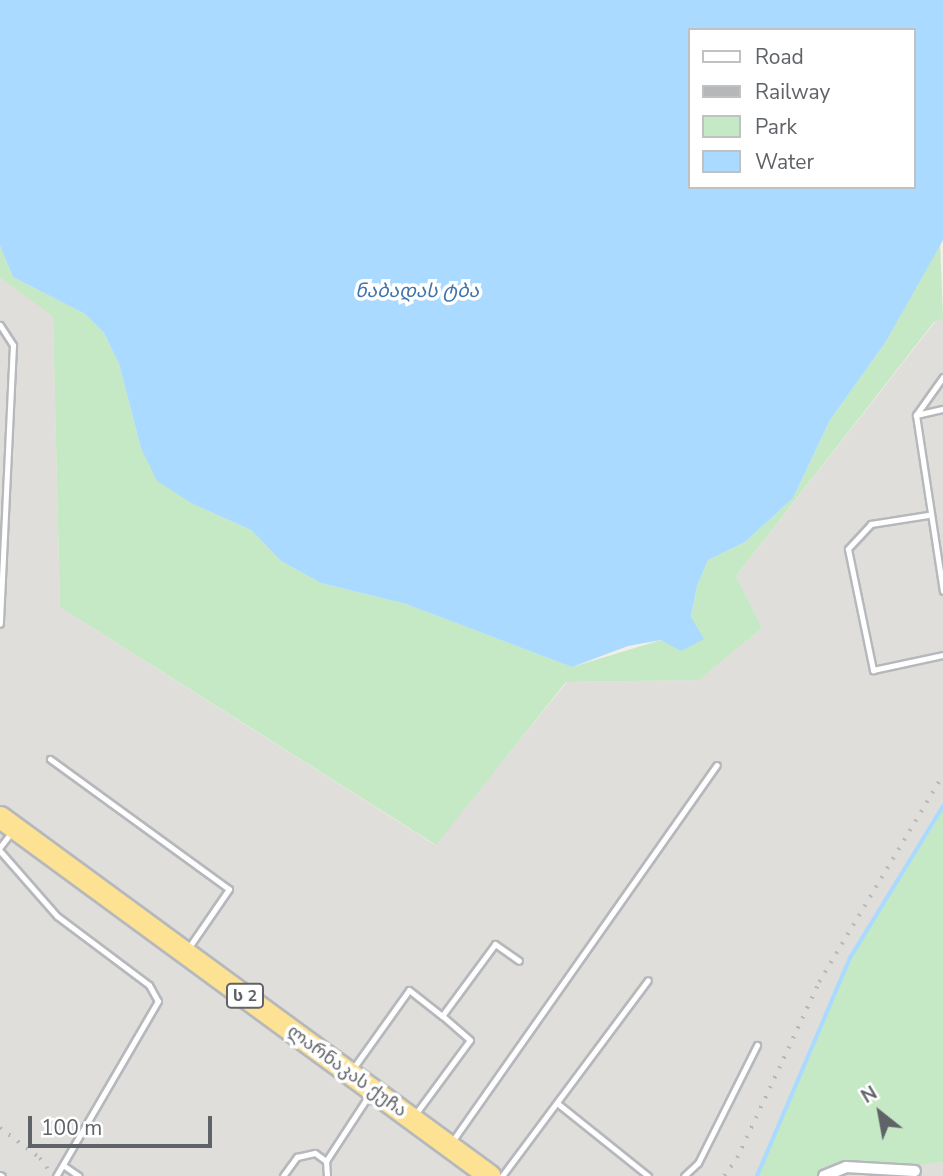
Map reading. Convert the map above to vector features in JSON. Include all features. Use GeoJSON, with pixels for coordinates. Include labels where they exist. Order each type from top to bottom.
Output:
{"type":"FeatureCollection","features":[{"type":"Feature","properties":{"kind":"highway","name":"ლარნაკას ქუჩა"},"geometry":{"type":"LineString","coordinates":[[7,822],[490,1176]]}},
{"type":"Feature","properties":{"kind":"street"},"geometry":{"type":"LineString","coordinates":[[824,1176],[846,1167],[915,1171]]}},
{"type":"Feature","properties":{"kind":"lane"},"geometry":{"type":"LineString","coordinates":[[0,325],[13,345],[0,622]]}},
{"type":"Feature","properties":{"kind":"lane"},"geometry":{"type":"LineString","coordinates":[[943,377],[916,415],[928,514],[943,591]]}},
{"type":"Feature","properties":{"kind":"lane"},"geometry":{"type":"LineString","coordinates":[[916,415],[943,409]]}},
{"type":"Feature","properties":{"kind":"lane"},"geometry":{"type":"LineString","coordinates":[[928,514],[871,524],[848,549],[873,670],[943,655]]}},
{"type":"Feature","properties":{"kind":"lane"},"geometry":{"type":"LineString","coordinates":[[50,759],[229,889],[186,952]]}},
{"type":"Feature","properties":{"kind":"lane"},"geometry":{"type":"LineString","coordinates":[[449,1146],[717,765]]}},
{"type":"Feature","properties":{"kind":"lane"},"geometry":{"type":"LineString","coordinates":[[7,822],[0,849],[57,916],[149,985],[158,1001],[56,1176]]}},
{"type":"Feature","properties":{"kind":"lane"},"geometry":{"type":"LineString","coordinates":[[442,1016],[495,944],[519,961]]}},
{"type":"Feature","properties":{"kind":"lane"},"geometry":{"type":"LineString","coordinates":[[502,1176],[648,980]]}},
{"type":"Feature","properties":{"kind":"lane"},"geometry":{"type":"LineString","coordinates":[[350,1073],[409,990],[470,1040],[412,1118]]}},
{"type":"Feature","properties":{"kind":"lane"},"geometry":{"type":"LineString","coordinates":[[684,1176],[698,1163],[757,1045]]}},
{"type":"Feature","properties":{"kind":"lane"},"geometry":{"type":"LineString","coordinates":[[327,1176],[326,1161],[373,1090]]}},
{"type":"Feature","properties":{"kind":"lane"},"geometry":{"type":"LineString","coordinates":[[557,1103],[648,1176]]}},
{"type":"Feature","properties":{"kind":"lane"},"geometry":{"type":"LineString","coordinates":[[283,1176],[297,1157],[315,1153],[326,1161]]}},
{"type":"Feature","properties":{"kind":"lane"},"geometry":{"type":"LineString","coordinates":[[63,1165],[79,1176]]}},
{"type":"Feature","properties":{"kind":"shaded area"},"geometry":{"type":"Polygon","coordinates":[[[0,278],[53,315],[60,607],[435,845],[567,682],[699,680],[762,628],[736,576],[935,322],[943,319],[943,806],[850,958],[757,1176],[0,1176],[0,278]]]}},
{"type":"Feature","properties":{"kind":"shaded area"},"geometry":{"type":"Polygon","coordinates":[[[943,1162],[943,1176],[830,1176],[832,1173],[943,1162]]]}},
{"type":"Feature","properties":{"kind":"green space"},"geometry":{"type":"Polygon","coordinates":[[[940,240],[943,319],[934,322],[736,576],[762,628],[699,680],[566,682],[436,845],[60,607],[53,316],[0,278],[0,246],[13,277],[85,314],[104,333],[119,364],[141,448],[193,504],[251,530],[281,561],[321,583],[406,604],[572,667],[661,640],[691,618],[697,586],[708,560],[745,542],[793,498],[830,420],[885,343],[940,240]]]}},
{"type":"Feature","properties":{"kind":"green space"},"geometry":{"type":"Polygon","coordinates":[[[943,806],[943,1162],[830,1176],[757,1176],[850,958],[943,806]]]}},
{"type":"Feature","properties":{"kind":"water","name":"ნაბადას ტბა"},"geometry":{"type":"Polygon","coordinates":[[[0,0],[943,0],[943,240],[885,343],[830,420],[793,498],[745,542],[708,560],[697,586],[691,617],[704,639],[681,651],[661,640],[628,646],[572,667],[406,604],[321,583],[281,561],[251,530],[193,504],[157,481],[141,448],[119,364],[104,333],[85,314],[13,277],[0,246],[0,0]]]}},
{"type":"Feature","properties":{"kind":"waterway"},"geometry":{"type":"LineString","coordinates":[[757,1176],[850,958],[943,806]]}},
{"type":"Feature","properties":{"kind":"railway"},"geometry":{"type":"LineString","coordinates":[[724,1176],[737,1158],[819,982],[943,775]]}},
{"type":"Feature","properties":{"kind":"railway"},"geometry":{"type":"LineString","coordinates":[[0,1128],[40,1158],[53,1176]]}}]}
